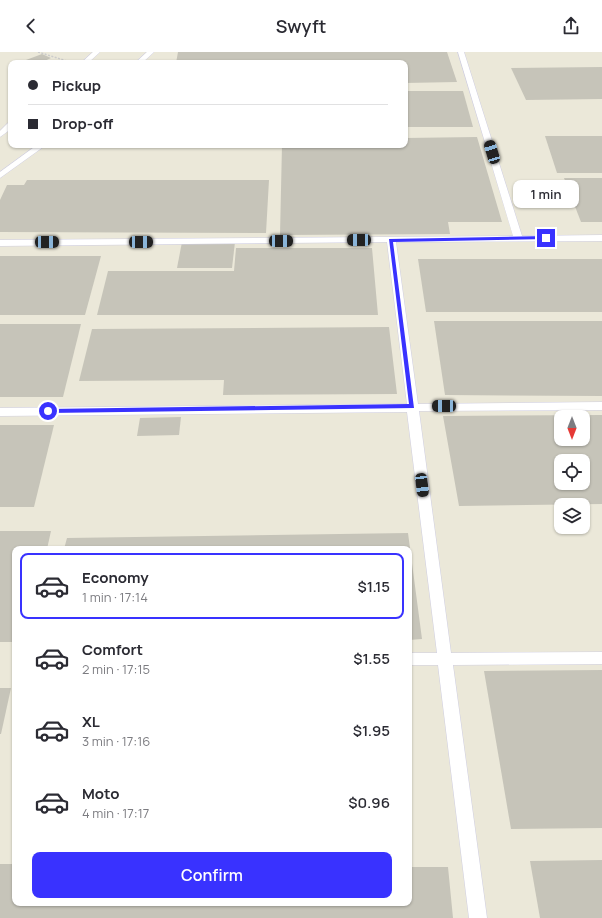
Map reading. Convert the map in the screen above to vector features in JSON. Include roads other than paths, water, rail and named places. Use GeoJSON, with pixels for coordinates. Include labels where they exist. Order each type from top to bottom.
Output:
{"type":"FeatureCollection","features":[{"type":"Feature","properties":{"kind":"lane"},"geometry":{"type":"LineString","coordinates":[[88,60],[97,52]]}},
{"type":"Feature","properties":{"kind":"lane"},"geometry":{"type":"LineString","coordinates":[[142,60],[151,52]]}},
{"type":"Feature","properties":{"kind":"lane"},"geometry":{"type":"LineString","coordinates":[[461,52],[518,238]]}},
{"type":"Feature","properties":{"kind":"lane"},"geometry":{"type":"LineString","coordinates":[[0,135],[8,128]]}},
{"type":"Feature","properties":{"kind":"lane"},"geometry":{"type":"LineString","coordinates":[[0,176],[38,148]]}},
{"type":"Feature","properties":{"kind":"lane"},"geometry":{"type":"LineString","coordinates":[[0,243],[602,238]]}},
{"type":"Feature","properties":{"kind":"lane"},"geometry":{"type":"LineString","coordinates":[[390,240],[478,918]]}},
{"type":"Feature","properties":{"kind":"lane"},"geometry":{"type":"LineString","coordinates":[[0,412],[412,406],[602,406]]}},
{"type":"Feature","properties":{"kind":"lane"},"geometry":{"type":"LineString","coordinates":[[412,659],[602,658]]}}]}
